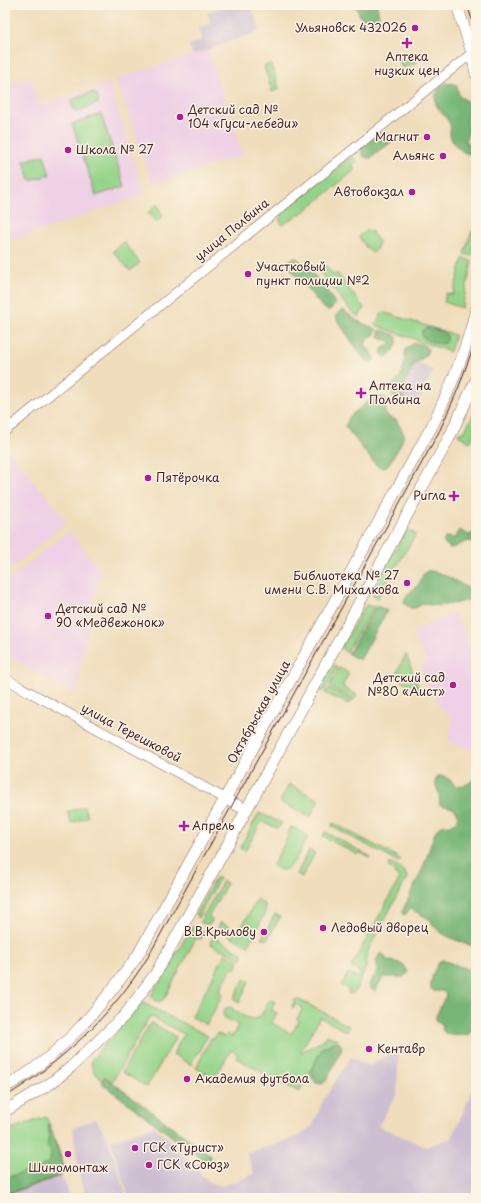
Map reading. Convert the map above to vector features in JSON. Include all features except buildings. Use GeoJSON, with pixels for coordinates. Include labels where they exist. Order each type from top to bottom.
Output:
{"type":"FeatureCollection","features":[{"type":"Feature","properties":{"kind":"main road"},"geometry":{"type":"LineString","coordinates":[[457,5],[474,52],[476,74]]}},
{"type":"Feature","properties":{"kind":"main road","name":"Октябрьская улица"},"geometry":{"type":"LineString","coordinates":[[5,1087],[31,1071],[72,1036],[115,987],[146,942],[432,426],[456,373],[476,309]]}},
{"type":"Feature","properties":{"kind":"main road"},"geometry":{"type":"LineString","coordinates":[[5,1111],[31,1096],[67,1070],[125,1015],[156,973],[449,438],[476,380]]}},
{"type":"Feature","properties":{"kind":"main road","name":"улица Терешковой"},"geometry":{"type":"LineString","coordinates":[[226,799],[246,810]]}},
{"type":"Feature","properties":{"kind":"street","name":"улица Полбина"},"geometry":{"type":"LineString","coordinates":[[5,431],[474,52]]}},
{"type":"Feature","properties":{"kind":"street","name":"улица Терешковой"},"geometry":{"type":"LineString","coordinates":[[5,678],[128,747],[226,799]]}},
{"type":"Feature","properties":{"kind":"shaded area"},"geometry":{"type":"Polygon","coordinates":[[[227,5],[251,5],[260,31],[193,55],[189,45],[202,40],[198,28],[211,23],[207,12],[227,5]]]}},
{"type":"Feature","properties":{"kind":"shaded area","name":"Детский сад № 104 «Гуси-лебеди»"},"geometry":{"type":"Polygon","coordinates":[[[208,50],[243,155],[153,184],[116,79],[208,50]]]}},
{"type":"Feature","properties":{"kind":"shaded area","name":"Школа № 27"},"geometry":{"type":"Polygon","coordinates":[[[30,77],[40,106],[109,83],[145,194],[5,243],[5,86],[30,77]]]}},
{"type":"Feature","properties":{"kind":"shaded area"},"geometry":{"type":"Polygon","coordinates":[[[415,362],[433,370],[417,406],[399,398],[415,362]]]}},
{"type":"Feature","properties":{"kind":"shaded area"},"geometry":{"type":"Polygon","coordinates":[[[8,450],[67,522],[5,573],[5,453],[8,450]]]}},
{"type":"Feature","properties":{"kind":"shaded area","name":"Детский сад № 90 «Медвежонок»"},"geometry":{"type":"Polygon","coordinates":[[[69,531],[103,573],[97,582],[76,693],[23,665],[5,650],[5,582],[69,531]]]}},
{"type":"Feature","properties":{"kind":"shaded area","name":"Детский сад №80 «Аист»"},"geometry":{"type":"Polygon","coordinates":[[[454,612],[476,659],[476,751],[448,741],[452,719],[438,703],[420,666],[427,663],[412,632],[454,612]]]}},
{"type":"Feature","properties":{"kind":"shaded area"},"geometry":{"type":"Polygon","coordinates":[[[399,1046],[397,1094],[378,1126],[426,1147],[452,1138],[473,1088],[476,1075],[476,1198],[129,1198],[111,1141],[155,1126],[209,1182],[222,1186],[254,1174],[247,1153],[300,1136],[313,1125],[323,1101],[351,1057],[370,1066],[399,1046]]]}},
{"type":"Feature","properties":{"kind":"shaded area"},"geometry":{"type":"Polygon","coordinates":[[[96,1119],[107,1137],[127,1198],[86,1198],[80,1179],[73,1128],[96,1119]]]}},
{"type":"Feature","properties":{"kind":"shaded area"},"geometry":{"type":"Polygon","coordinates":[[[60,1177],[65,1182],[70,1198],[5,1198],[5,1195],[60,1177]]]}},
{"type":"Feature","properties":{"kind":"green space"},"geometry":{"type":"Polygon","coordinates":[[[355,5],[377,5],[379,18],[374,22],[362,20],[355,5]]]}},
{"type":"Feature","properties":{"kind":"green space"},"geometry":{"type":"Polygon","coordinates":[[[413,53],[416,63],[402,68],[398,58],[413,53]]]}},
{"type":"Feature","properties":{"kind":"green space"},"geometry":{"type":"Polygon","coordinates":[[[271,64],[279,89],[272,92],[264,66],[271,64]]]}},
{"type":"Feature","properties":{"kind":"green space"},"geometry":{"type":"Polygon","coordinates":[[[445,83],[455,84],[457,86],[459,96],[467,101],[470,107],[467,117],[469,130],[466,140],[473,152],[471,154],[461,150],[452,141],[450,124],[437,106],[437,91],[445,83]]]}},
{"type":"Feature","properties":{"kind":"green space"},"geometry":{"type":"Polygon","coordinates":[[[93,92],[96,94],[98,103],[78,111],[74,110],[71,103],[72,100],[93,92]]]}},
{"type":"Feature","properties":{"kind":"green space"},"geometry":{"type":"Polygon","coordinates":[[[101,114],[125,186],[96,196],[72,124],[101,114]]]}},
{"type":"Feature","properties":{"kind":"green space"},"geometry":{"type":"Polygon","coordinates":[[[382,133],[389,136],[391,140],[390,143],[371,158],[363,156],[361,150],[363,147],[370,140],[382,133]]]}},
{"type":"Feature","properties":{"kind":"green space"},"geometry":{"type":"Polygon","coordinates":[[[44,155],[50,175],[30,181],[24,161],[44,155]]]}},
{"type":"Feature","properties":{"kind":"green space"},"geometry":{"type":"Polygon","coordinates":[[[352,156],[357,162],[352,166],[356,169],[306,210],[282,225],[280,218],[283,212],[352,156]]]}},
{"type":"Feature","properties":{"kind":"green space"},"geometry":{"type":"Polygon","coordinates":[[[157,204],[163,216],[156,222],[148,213],[157,204]]]}},
{"type":"Feature","properties":{"kind":"green space"},"geometry":{"type":"Polygon","coordinates":[[[475,228],[472,256],[464,254],[471,233],[475,228]]]}},
{"type":"Feature","properties":{"kind":"green space"},"geometry":{"type":"Polygon","coordinates":[[[366,230],[371,231],[379,242],[373,253],[368,250],[359,237],[366,230]]]}},
{"type":"Feature","properties":{"kind":"green space"},"geometry":{"type":"Polygon","coordinates":[[[124,242],[140,263],[130,271],[113,251],[124,242]]]}},
{"type":"Feature","properties":{"kind":"green space"},"geometry":{"type":"Polygon","coordinates":[[[294,257],[304,264],[328,293],[335,304],[331,309],[328,310],[323,308],[289,267],[289,261],[294,257]]]}},
{"type":"Feature","properties":{"kind":"green space"},"geometry":{"type":"Polygon","coordinates":[[[463,258],[472,261],[462,308],[444,302],[446,293],[453,295],[463,258]]]}},
{"type":"Feature","properties":{"kind":"green space"},"geometry":{"type":"Polygon","coordinates":[[[324,264],[334,275],[337,273],[364,308],[359,317],[350,310],[317,269],[324,264]]]}},
{"type":"Feature","properties":{"kind":"green space"},"geometry":{"type":"Polygon","coordinates":[[[343,310],[357,321],[376,329],[375,334],[366,341],[365,344],[374,356],[372,362],[368,362],[363,358],[337,320],[336,315],[343,310]]]}},
{"type":"Feature","properties":{"kind":"green space"},"geometry":{"type":"Polygon","coordinates":[[[383,312],[455,335],[450,352],[375,325],[383,312]]]}},
{"type":"Feature","properties":{"kind":"green space"},"geometry":{"type":"Polygon","coordinates":[[[427,328],[444,332],[447,336],[445,343],[430,341],[422,336],[422,331],[427,328]]]}},
{"type":"Feature","properties":{"kind":"green space"},"geometry":{"type":"Polygon","coordinates":[[[381,330],[395,335],[397,338],[397,344],[391,353],[386,357],[382,355],[381,352],[383,348],[390,343],[379,337],[379,331],[381,330]]]}},
{"type":"Feature","properties":{"kind":"green space"},"geometry":{"type":"Polygon","coordinates":[[[414,343],[421,344],[428,349],[425,356],[411,369],[402,393],[405,402],[402,405],[398,405],[393,397],[392,387],[401,376],[406,349],[414,343]]]}},
{"type":"Feature","properties":{"kind":"green space"},"geometry":{"type":"Polygon","coordinates":[[[375,396],[387,399],[388,403],[385,409],[385,414],[396,420],[404,434],[402,441],[393,457],[384,468],[379,467],[374,463],[345,426],[350,416],[375,396]]]}},
{"type":"Feature","properties":{"kind":"green space"},"geometry":{"type":"Polygon","coordinates":[[[474,414],[476,415],[476,431],[470,442],[458,435],[459,433],[464,432],[474,414]]]}},
{"type":"Feature","properties":{"kind":"green space"},"geometry":{"type":"Polygon","coordinates":[[[476,528],[476,550],[471,541],[450,548],[443,542],[446,537],[456,538],[459,530],[469,535],[472,534],[476,528]]]}},
{"type":"Feature","properties":{"kind":"green space"},"geometry":{"type":"Polygon","coordinates":[[[408,530],[416,534],[377,599],[373,596],[373,591],[405,532],[408,530]]]}},
{"type":"Feature","properties":{"kind":"green space"},"geometry":{"type":"Polygon","coordinates":[[[427,571],[432,571],[452,579],[476,593],[476,598],[458,603],[436,606],[426,603],[415,608],[411,608],[406,605],[404,601],[405,598],[419,584],[427,571]]]}},
{"type":"Feature","properties":{"kind":"green space"},"geometry":{"type":"Polygon","coordinates":[[[366,605],[373,607],[346,653],[342,649],[342,646],[366,605]]]}},
{"type":"Feature","properties":{"kind":"green space"},"geometry":{"type":"Polygon","coordinates":[[[376,605],[387,611],[360,660],[348,654],[376,605]]]}},
{"type":"Feature","properties":{"kind":"green space"},"geometry":{"type":"Polygon","coordinates":[[[406,654],[419,690],[395,677],[406,654]]]}},
{"type":"Feature","properties":{"kind":"green space"},"geometry":{"type":"Polygon","coordinates":[[[332,664],[337,667],[323,692],[318,689],[332,664]]]}},
{"type":"Feature","properties":{"kind":"green space"},"geometry":{"type":"Polygon","coordinates":[[[339,668],[349,673],[343,685],[344,688],[357,695],[354,700],[329,686],[339,668]]]}},
{"type":"Feature","properties":{"kind":"green space"},"geometry":{"type":"Polygon","coordinates":[[[328,688],[353,701],[348,704],[325,693],[328,688]]]}},
{"type":"Feature","properties":{"kind":"green space"},"geometry":{"type":"Polygon","coordinates":[[[476,775],[476,950],[472,946],[442,933],[433,925],[430,919],[414,911],[411,907],[406,914],[403,915],[402,912],[423,868],[437,829],[444,825],[453,824],[458,817],[456,811],[451,807],[440,805],[439,794],[435,782],[438,776],[448,778],[455,786],[467,784],[472,781],[476,775]]]}},
{"type":"Feature","properties":{"kind":"green space"},"geometry":{"type":"Polygon","coordinates":[[[289,784],[319,800],[310,817],[280,802],[289,784]]]}},
{"type":"Feature","properties":{"kind":"green space"},"geometry":{"type":"Polygon","coordinates":[[[84,807],[88,817],[71,823],[67,812],[84,807]]]}},
{"type":"Feature","properties":{"kind":"green space"},"geometry":{"type":"Polygon","coordinates":[[[259,813],[282,823],[276,828],[262,821],[245,851],[240,848],[259,813]]]}},
{"type":"Feature","properties":{"kind":"green space"},"geometry":{"type":"Polygon","coordinates":[[[333,823],[399,858],[401,861],[398,862],[333,827],[333,823]]]}},
{"type":"Feature","properties":{"kind":"green space"},"geometry":{"type":"Polygon","coordinates":[[[293,827],[308,836],[290,866],[281,870],[273,865],[289,835],[287,834],[290,828],[293,827]]]}},
{"type":"Feature","properties":{"kind":"green space"},"geometry":{"type":"Polygon","coordinates":[[[325,832],[371,857],[370,858],[360,853],[358,855],[323,836],[325,832]]]}},
{"type":"Feature","properties":{"kind":"green space"},"geometry":{"type":"Polygon","coordinates":[[[309,850],[315,853],[302,877],[297,874],[309,850]]]}},
{"type":"Feature","properties":{"kind":"green space"},"geometry":{"type":"Polygon","coordinates":[[[390,863],[403,871],[407,875],[407,878],[368,950],[366,968],[354,993],[349,994],[349,990],[341,985],[348,973],[358,978],[361,972],[351,967],[400,878],[394,874],[395,871],[388,867],[390,863]]]}},
{"type":"Feature","properties":{"kind":"green space"},"geometry":{"type":"Polygon","coordinates":[[[216,877],[219,879],[198,918],[196,913],[216,877]]]}},
{"type":"Feature","properties":{"kind":"green space"},"geometry":{"type":"Polygon","coordinates":[[[223,881],[227,883],[209,916],[212,919],[212,922],[210,924],[204,924],[200,922],[223,881]]]}},
{"type":"Feature","properties":{"kind":"green space"},"geometry":{"type":"Polygon","coordinates":[[[257,899],[265,905],[265,913],[248,946],[218,929],[220,923],[222,923],[239,932],[257,899]]]}},
{"type":"Feature","properties":{"kind":"green space"},"geometry":{"type":"Polygon","coordinates":[[[275,914],[280,917],[267,940],[262,938],[275,914]]]}},
{"type":"Feature","properties":{"kind":"green space"},"geometry":{"type":"Polygon","coordinates":[[[192,927],[202,930],[204,936],[200,939],[196,938],[164,999],[159,1002],[154,1000],[151,996],[192,927]]]}},
{"type":"Feature","properties":{"kind":"green space"},"geometry":{"type":"Polygon","coordinates":[[[213,937],[241,952],[243,954],[241,960],[211,944],[210,942],[213,937]]]}},
{"type":"Feature","properties":{"kind":"green space"},"geometry":{"type":"Polygon","coordinates":[[[225,954],[239,962],[235,969],[232,968],[219,991],[223,994],[207,1024],[205,1024],[192,1016],[225,954]]]}},
{"type":"Feature","properties":{"kind":"green space"},"geometry":{"type":"Polygon","coordinates":[[[380,954],[383,954],[388,961],[404,966],[408,973],[404,977],[383,977],[375,991],[371,989],[369,984],[378,971],[376,960],[380,954]]]}},
{"type":"Feature","properties":{"kind":"green space"},"geometry":{"type":"Polygon","coordinates":[[[442,960],[476,972],[476,1013],[472,1021],[472,1032],[469,1035],[446,1034],[443,1031],[442,1024],[436,1022],[436,1016],[446,995],[444,991],[434,991],[431,989],[431,982],[435,969],[442,960]]]}},
{"type":"Feature","properties":{"kind":"green space"},"geometry":{"type":"Polygon","coordinates":[[[244,979],[249,982],[239,1003],[234,998],[244,979]]]}},
{"type":"Feature","properties":{"kind":"green space"},"geometry":{"type":"Polygon","coordinates":[[[298,999],[349,1026],[347,1032],[320,1017],[300,1053],[324,1040],[327,1035],[338,1040],[323,1047],[299,1092],[236,1058],[238,1054],[231,1050],[214,1079],[196,1068],[211,1038],[214,1039],[217,1033],[224,1037],[227,1034],[232,1037],[238,1025],[224,1017],[223,1013],[226,1008],[230,1007],[240,1014],[252,1019],[260,1016],[268,1002],[273,1000],[275,1002],[271,1010],[277,1013],[272,1023],[291,1034],[299,1021],[297,1019],[303,1008],[296,1004],[293,1008],[292,1007],[294,1000],[298,999]]]}},
{"type":"Feature","properties":{"kind":"green space"},"geometry":{"type":"Polygon","coordinates":[[[143,1003],[208,1036],[199,1053],[197,1052],[192,1065],[173,1054],[184,1034],[150,1016],[112,1082],[105,1076],[102,1080],[94,1071],[91,1060],[143,1003]]]}},
{"type":"Feature","properties":{"kind":"green space"},"geometry":{"type":"Polygon","coordinates":[[[151,1022],[176,1037],[147,1087],[122,1072],[151,1022]]]}},
{"type":"Feature","properties":{"kind":"green space"},"geometry":{"type":"Polygon","coordinates":[[[336,1042],[340,1043],[342,1048],[327,1080],[322,1084],[316,1083],[311,1076],[311,1070],[323,1048],[336,1042]]]}},
{"type":"Feature","properties":{"kind":"green space"},"geometry":{"type":"Polygon","coordinates":[[[105,1077],[209,1154],[210,1161],[206,1161],[191,1151],[104,1085],[102,1082],[105,1077]]]}},
{"type":"Feature","properties":{"kind":"green space"},"geometry":{"type":"Polygon","coordinates":[[[46,1117],[64,1166],[63,1173],[61,1176],[5,1195],[5,1131],[46,1117]]]}},
{"type":"Feature","properties":{"kind":"green space"},"geometry":{"type":"Polygon","coordinates":[[[48,1124],[50,1126],[63,1166],[62,1173],[58,1176],[5,1194],[5,1178],[40,1167],[48,1163],[50,1160],[51,1153],[47,1146],[49,1135],[48,1124]]]}},
{"type":"Feature","properties":{"kind":"tram line"},"geometry":{"type":"LineString","coordinates":[[467,5],[476,31]]}},
{"type":"Feature","properties":{"kind":"tram line"},"geometry":{"type":"LineString","coordinates":[[5,1097],[47,1068],[85,1035],[119,998],[148,957],[440,430],[458,389],[476,340]]}},
{"type":"Feature","properties":{"kind":"place","name":"Ульяновск 432026"},"geometry":{"type":"Point","coordinates":[415,28]}},
{"type":"Feature","properties":{"kind":"place","name":"Аптека низких цен"},"geometry":{"type":"Point","coordinates":[407,43]}},
{"type":"Feature","properties":{"kind":"place","name":"Детский сад № 104 «Гуси-лебеди»"},"geometry":{"type":"Point","coordinates":[180,117]}},
{"type":"Feature","properties":{"kind":"place","name":"Магнит"},"geometry":{"type":"Point","coordinates":[427,137]}},
{"type":"Feature","properties":{"kind":"place","name":"Школа № 27"},"geometry":{"type":"Point","coordinates":[68,150]}},
{"type":"Feature","properties":{"kind":"place","name":"Альянс"},"geometry":{"type":"Point","coordinates":[443,156]}},
{"type":"Feature","properties":{"kind":"place","name":"Автовокзал"},"geometry":{"type":"Point","coordinates":[412,192]}},
{"type":"Feature","properties":{"kind":"place","name":"Участковый пункт полиции №2"},"geometry":{"type":"Point","coordinates":[248,274]}},
{"type":"Feature","properties":{"kind":"place","name":"Аптека на Полбина"},"geometry":{"type":"Point","coordinates":[361,393]}},
{"type":"Feature","properties":{"kind":"place","name":"Пятёрочка"},"geometry":{"type":"Point","coordinates":[148,478]}},
{"type":"Feature","properties":{"kind":"place","name":"Ригла"},"geometry":{"type":"Point","coordinates":[454,496]}},
{"type":"Feature","properties":{"kind":"place","name":"Библиотека № 27 имени С.В. Михалкова"},"geometry":{"type":"Point","coordinates":[407,583]}},
{"type":"Feature","properties":{"kind":"place","name":"Детский сад № 90 «Медвежонок»"},"geometry":{"type":"Point","coordinates":[48,616]}},
{"type":"Feature","properties":{"kind":"place","name":"Детский сад №80 «Аист»"},"geometry":{"type":"Point","coordinates":[453,685]}},
{"type":"Feature","properties":{"kind":"place","name":"Апрель"},"geometry":{"type":"Point","coordinates":[184,826]}},
{"type":"Feature","properties":{"kind":"place","name":"Ледовый дворец"},"geometry":{"type":"Point","coordinates":[323,928]}},
{"type":"Feature","properties":{"kind":"place","name":"В.В.Крылову"},"geometry":{"type":"Point","coordinates":[264,932]}},
{"type":"Feature","properties":{"kind":"place","name":"Кентавр"},"geometry":{"type":"Point","coordinates":[369,1049]}},
{"type":"Feature","properties":{"kind":"place","name":"Академия футбола"},"geometry":{"type":"Point","coordinates":[187,1079]}},
{"type":"Feature","properties":{"kind":"place","name":"ГСК «Турист»"},"geometry":{"type":"Point","coordinates":[135,1148]}},
{"type":"Feature","properties":{"kind":"place","name":"Шиномонтаж"},"geometry":{"type":"Point","coordinates":[68,1154]}},
{"type":"Feature","properties":{"kind":"place","name":"ГСК «Союз»"},"geometry":{"type":"Point","coordinates":[149,1165]}}]}
